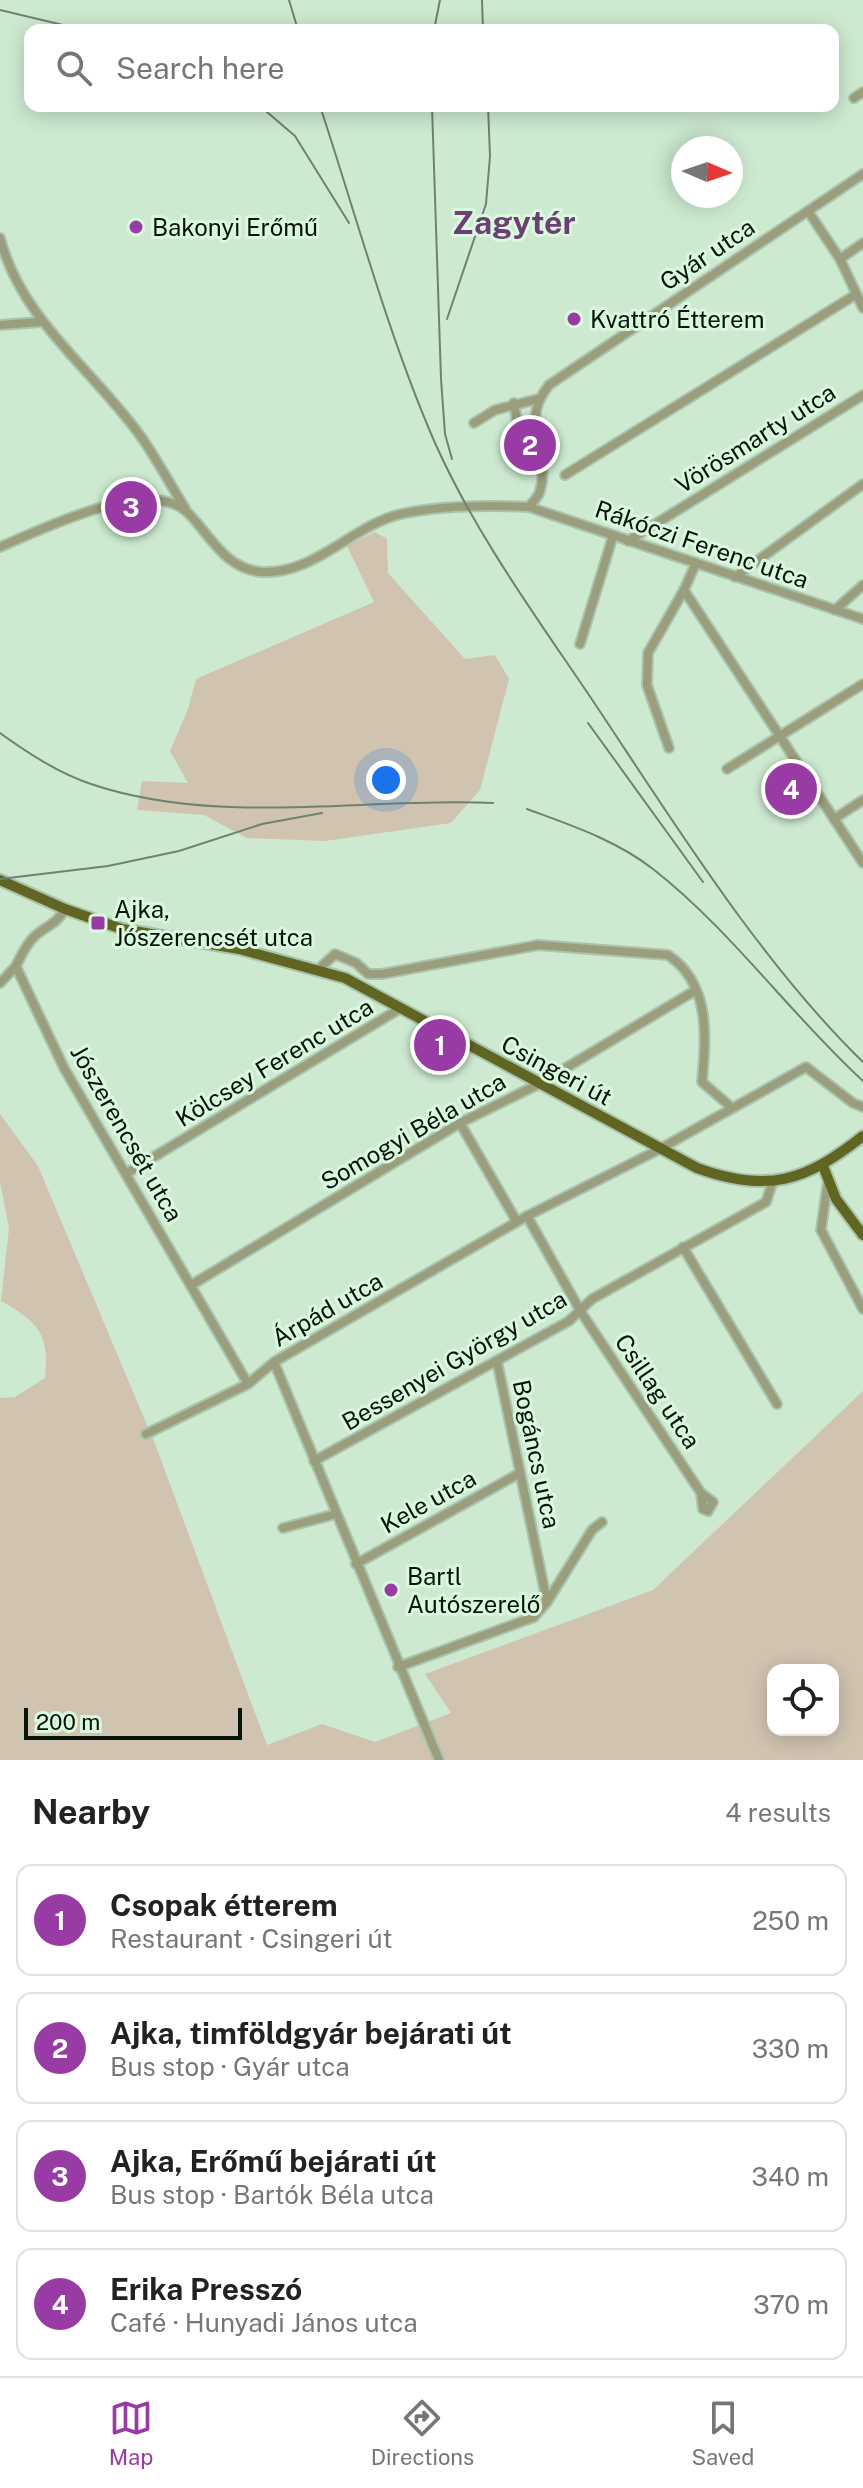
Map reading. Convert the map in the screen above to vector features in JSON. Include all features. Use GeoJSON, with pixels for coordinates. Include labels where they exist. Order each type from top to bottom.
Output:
{"type":"FeatureCollection","features":[{"type":"Feature","properties":{"kind":"main road","name":"Csingeri út"},"geometry":{"type":"LineString","coordinates":[[0,880],[65,909],[122,929],[239,949],[320,968],[401,1008],[660,1148],[727,1179],[773,1181],[823,1166],[863,1136]]}},
{"type":"Feature","properties":{"kind":"main road"},"geometry":{"type":"LineString","coordinates":[[823,1166],[836,1199],[863,1235]]}},
{"type":"Feature","properties":{"kind":"street"},"geometry":{"type":"LineString","coordinates":[[854,98],[863,92]]}},
{"type":"Feature","properties":{"kind":"street","name":"Gyár utca"},"geometry":{"type":"LineString","coordinates":[[538,399],[549,385],[863,174]]}},
{"type":"Feature","properties":{"kind":"street"},"geometry":{"type":"LineString","coordinates":[[808,211],[840,259],[863,308]]}},
{"type":"Feature","properties":{"kind":"street","name":"Rákóczi Ferenc utca"},"geometry":{"type":"LineString","coordinates":[[0,238],[15,277],[41,322],[139,434],[187,512],[220,552],[237,564],[261,572],[291,569],[399,514],[471,507],[529,507],[863,619]]}},
{"type":"Feature","properties":{"kind":"street"},"geometry":{"type":"LineString","coordinates":[[840,259],[863,243]]}},
{"type":"Feature","properties":{"kind":"street"},"geometry":{"type":"LineString","coordinates":[[565,475],[855,295]]}},
{"type":"Feature","properties":{"kind":"street"},"geometry":{"type":"LineString","coordinates":[[0,325],[41,322]]}},
{"type":"Feature","properties":{"kind":"street","name":"Vörösmarty utca"},"geometry":{"type":"LineString","coordinates":[[628,541],[863,395]]}},
{"type":"Feature","properties":{"kind":"street"},"geometry":{"type":"LineString","coordinates":[[474,423],[514,403],[538,399],[534,425],[540,491],[548,512]]}},
{"type":"Feature","properties":{"kind":"street"},"geometry":{"type":"LineString","coordinates":[[514,403],[519,433]]}},
{"type":"Feature","properties":{"kind":"street"},"geometry":{"type":"LineString","coordinates":[[735,577],[863,484]]}},
{"type":"Feature","properties":{"kind":"street"},"geometry":{"type":"LineString","coordinates":[[529,507],[540,491]]}},
{"type":"Feature","properties":{"kind":"street"},"geometry":{"type":"LineString","coordinates":[[0,547],[53,524],[122,503],[167,499],[187,512]]}},
{"type":"Feature","properties":{"kind":"street"},"geometry":{"type":"LineString","coordinates":[[580,644],[613,536]]}},
{"type":"Feature","properties":{"kind":"street"},"geometry":{"type":"LineString","coordinates":[[669,748],[647,685],[648,653],[696,563]]}},
{"type":"Feature","properties":{"kind":"street"},"geometry":{"type":"LineString","coordinates":[[835,610],[863,585]]}},
{"type":"Feature","properties":{"kind":"street"},"geometry":{"type":"LineString","coordinates":[[684,590],[863,863]]}},
{"type":"Feature","properties":{"kind":"street"},"geometry":{"type":"LineString","coordinates":[[727,769],[863,684]]}},
{"type":"Feature","properties":{"kind":"street"},"geometry":{"type":"LineString","coordinates":[[834,819],[863,800]]}},
{"type":"Feature","properties":{"kind":"street"},"geometry":{"type":"LineString","coordinates":[[0,983],[16,966],[35,936],[54,925],[65,909]]}},
{"type":"Feature","properties":{"kind":"street"},"geometry":{"type":"LineString","coordinates":[[320,968],[335,954],[356,963],[368,974],[382,974],[538,945],[668,955],[677,961],[696,990],[705,1016],[702,1082],[731,1107]]}},
{"type":"Feature","properties":{"kind":"street","name":"Jószerencsét utca"},"geometry":{"type":"LineString","coordinates":[[16,966],[64,1068],[193,1284],[248,1384]]}},
{"type":"Feature","properties":{"kind":"street","name":"Somogyi Béla utca"},"geometry":{"type":"LineString","coordinates":[[193,1284],[460,1123],[539,1084],[696,990]]}},
{"type":"Feature","properties":{"kind":"street","name":"Kölcsey Ferenc utca"},"geometry":{"type":"LineString","coordinates":[[127,1173],[401,1008]]}},
{"type":"Feature","properties":{"kind":"street","name":"Árpád utca"},"geometry":{"type":"LineString","coordinates":[[146,1434],[248,1384],[274,1362],[527,1216],[660,1148],[806,1067],[853,1103],[863,1107]]}},
{"type":"Feature","properties":{"kind":"street"},"geometry":{"type":"LineString","coordinates":[[460,1123],[517,1222]]}},
{"type":"Feature","properties":{"kind":"street","name":"Bessenyei György utca"},"geometry":{"type":"LineString","coordinates":[[314,1461],[497,1361],[581,1312],[592,1299],[766,1202],[773,1181]]}},
{"type":"Feature","properties":{"kind":"street"},"geometry":{"type":"LineString","coordinates":[[828,1181],[821,1230],[863,1309]]}},
{"type":"Feature","properties":{"kind":"street"},"geometry":{"type":"LineString","coordinates":[[527,1216],[581,1312]]}},
{"type":"Feature","properties":{"kind":"street"},"geometry":{"type":"LineString","coordinates":[[683,1247],[777,1404]]}},
{"type":"Feature","properties":{"kind":"street","name":"Csillag utca"},"geometry":{"type":"LineString","coordinates":[[581,1312],[701,1493]]}},
{"type":"Feature","properties":{"kind":"street","name":"Bogáncs utca"},"geometry":{"type":"LineString","coordinates":[[497,1361],[547,1602]]}},
{"type":"Feature","properties":{"kind":"street"},"geometry":{"type":"LineString","coordinates":[[274,1362],[439,1760]]}},
{"type":"Feature","properties":{"kind":"street","name":"Kele utca"},"geometry":{"type":"LineString","coordinates":[[356,1564],[520,1473]]}},
{"type":"Feature","properties":{"kind":"street"},"geometry":{"type":"LineString","coordinates":[[283,1528],[336,1514]]}},
{"type":"Feature","properties":{"kind":"street","name":"Bogáncs utca"},"geometry":{"type":"LineString","coordinates":[[398,1667],[534,1617],[547,1602],[592,1530],[602,1522]]}},
{"type":"Feature","properties":{"kind":"shaded area"},"geometry":{"type":"Polygon","coordinates":[[[375,532],[387,539],[388,573],[465,659],[495,655],[509,679],[480,790],[451,823],[325,841],[247,838],[204,815],[137,810],[142,781],[188,783],[170,751],[188,709],[196,679],[374,602],[347,546],[375,532]]]}},
{"type":"Feature","properties":{"kind":"shaded area"},"geometry":{"type":"Polygon","coordinates":[[[0,1114],[38,1166],[155,1444],[267,1745],[322,1724],[375,1742],[451,1713],[425,1674],[653,1590],[863,1391],[863,1760],[0,1760],[0,1398],[15,1397],[45,1378],[46,1363],[39,1331],[24,1316],[1,1301],[9,1228],[0,1182],[0,1114]]]}},
{"type":"Feature","properties":{"kind":"railway"},"geometry":{"type":"LineString","coordinates":[[289,0],[296,24]]}},
{"type":"Feature","properties":{"kind":"railway"},"geometry":{"type":"LineString","coordinates":[[435,24],[440,0]]}},
{"type":"Feature","properties":{"kind":"railway"},"geometry":{"type":"LineString","coordinates":[[482,0],[483,24]]}},
{"type":"Feature","properties":{"kind":"railway"},"geometry":{"type":"LineString","coordinates":[[0,10],[59,24]]}},
{"type":"Feature","properties":{"kind":"railway"},"geometry":{"type":"LineString","coordinates":[[267,112],[295,136],[349,223]]}},
{"type":"Feature","properties":{"kind":"railway"},"geometry":{"type":"LineString","coordinates":[[322,112],[402,361],[435,443],[490,547],[722,893],[790,982],[863,1062]]}},
{"type":"Feature","properties":{"kind":"railway"},"geometry":{"type":"LineString","coordinates":[[432,112],[441,379],[445,434],[452,459]]}},
{"type":"Feature","properties":{"kind":"railway"},"geometry":{"type":"LineString","coordinates":[[447,319],[486,204],[490,156],[488,112]]}},
{"type":"Feature","properties":{"kind":"railway"},"geometry":{"type":"LineString","coordinates":[[588,723],[703,882]]}},
{"type":"Feature","properties":{"kind":"railway"},"geometry":{"type":"LineString","coordinates":[[0,733],[67,774],[139,797],[239,807],[493,803]]}},
{"type":"Feature","properties":{"kind":"railway"},"geometry":{"type":"LineString","coordinates":[[527,809],[608,841],[653,869],[708,918],[863,1081]]}},
{"type":"Feature","properties":{"kind":"railway"},"geometry":{"type":"LineString","coordinates":[[0,879],[108,866],[179,851],[262,824],[322,813]]}},
{"type":"Feature","properties":{"kind":"place","name":"Bakonyi Erőmű"},"geometry":{"type":"Point","coordinates":[136,227]}},
{"type":"Feature","properties":{"kind":"place","name":"Kvattró Étterem"},"geometry":{"type":"Point","coordinates":[574,319]}},
{"type":"Feature","properties":{"kind":"place","name":"Ajka, timföldgyár bejárati út"},"geometry":{"type":"Point","coordinates":[530,445]}},
{"type":"Feature","properties":{"kind":"place","name":"Ajka, Erőmű bejárati út"},"geometry":{"type":"Point","coordinates":[131,507]}},
{"type":"Feature","properties":{"kind":"place","name":"Erika Presszó"},"geometry":{"type":"Point","coordinates":[791,789]}},
{"type":"Feature","properties":{"kind":"place","name":"Ajka, Jószerencsét utca"},"geometry":{"type":"Point","coordinates":[98,923]}},
{"type":"Feature","properties":{"kind":"place","name":"Csopak étterem"},"geometry":{"type":"Point","coordinates":[440,1045]}},
{"type":"Feature","properties":{"kind":"place","name":"Bartl Autószerelő"},"geometry":{"type":"Point","coordinates":[391,1590]}},
{"type":"Feature","properties":{"kind":"district","name":"Zagytér"},"geometry":{"type":"Point","coordinates":[514,222]}}]}
